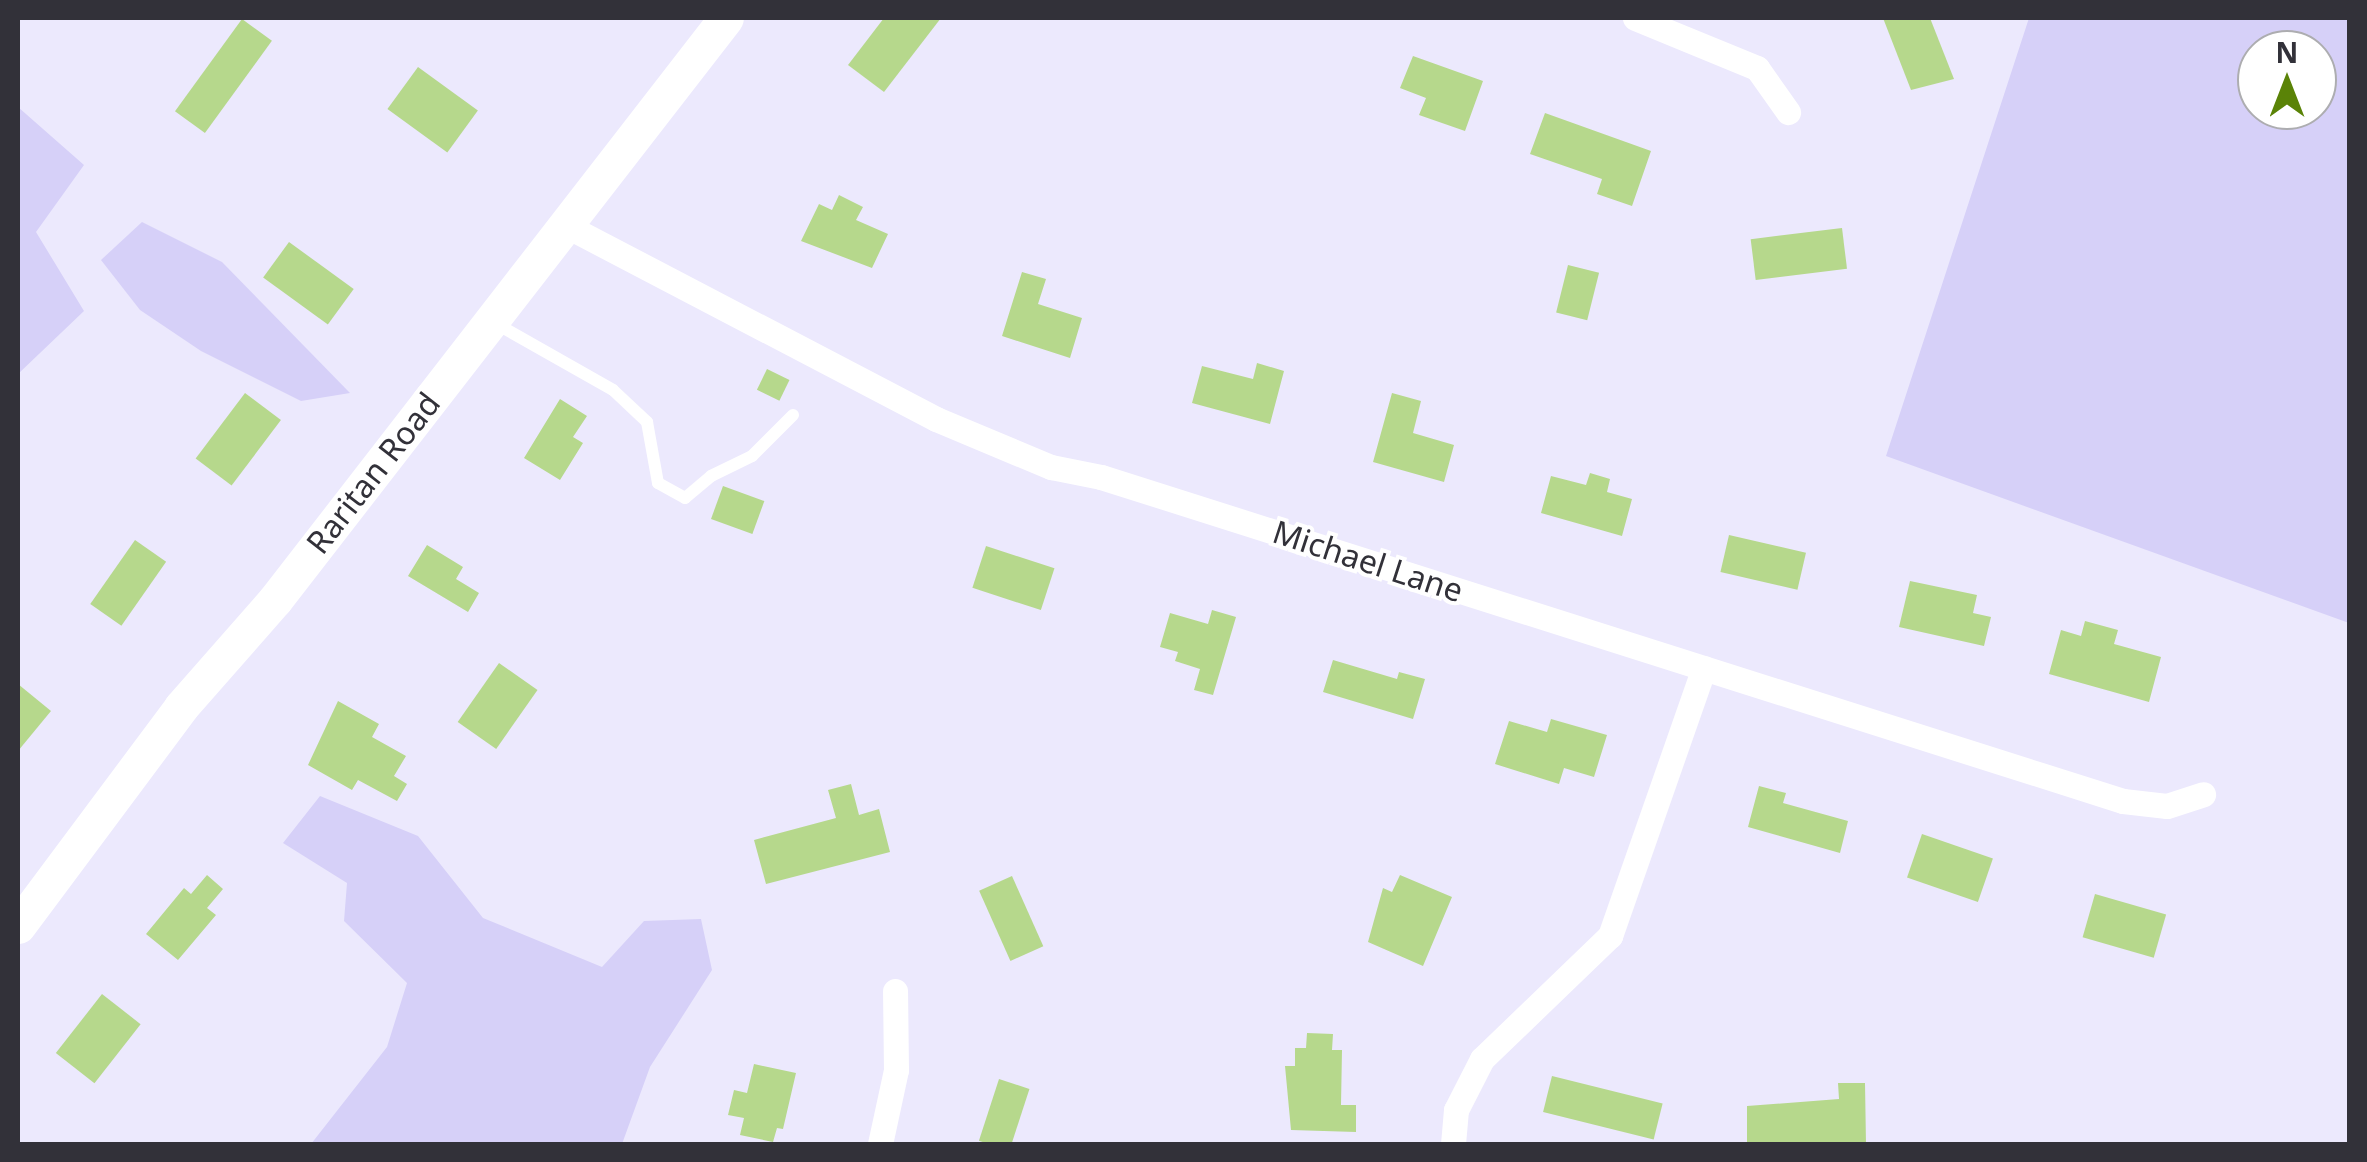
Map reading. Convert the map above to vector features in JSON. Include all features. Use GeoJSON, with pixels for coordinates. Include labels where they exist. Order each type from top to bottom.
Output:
{"type":"FeatureCollection","features":[{"type":"Feature","properties":{"kind":"street","name":"Raritan Road"},"geometry":{"type":"LineString","coordinates":[[18,926],[181,707],[275,600],[726,18]]}},
{"type":"Feature","properties":{"kind":"street"},"geometry":{"type":"LineString","coordinates":[[1635,18],[1758,68],[1788,112]]}},
{"type":"Feature","properties":{"kind":"street","name":"Michael Lane"},"geometry":{"type":"LineString","coordinates":[[564,224],[994,446],[2123,801],[2167,806],[2203,794]]}},
{"type":"Feature","properties":{"kind":"street"},"geometry":{"type":"LineString","coordinates":[[1453,1144],[1456,1110],[1482,1059],[1610,936],[1704,668]]}},
{"type":"Feature","properties":{"kind":"street"},"geometry":{"type":"LineString","coordinates":[[880,1144],[896,1070],[895,992]]}},
{"type":"Feature","properties":{"kind":"lane"},"geometry":{"type":"LineString","coordinates":[[490,321],[613,390],[647,422],[658,483],[685,498],[711,476],[752,456],[794,414]]}},
{"type":"Feature","properties":{"kind":"shaded area"},"geometry":{"type":"Polygon","coordinates":[[[2029,18],[2349,18],[2349,623],[1886,456],[2029,18]]]}},
{"type":"Feature","properties":{"kind":"shaded area"},"geometry":{"type":"Polygon","coordinates":[[[18,107],[84,165],[36,232],[84,311],[18,374],[18,107]]]}},
{"type":"Feature","properties":{"kind":"shaded area"},"geometry":{"type":"Polygon","coordinates":[[[142,222],[222,262],[350,393],[301,401],[201,351],[140,310],[101,260],[142,222]]]}},
{"type":"Feature","properties":{"kind":"shaded area"},"geometry":{"type":"Polygon","coordinates":[[[320,796],[418,836],[483,918],[602,967],[644,921],[701,919],[712,970],[650,1067],[622,1144],[311,1144],[387,1047],[407,983],[344,921],[347,883],[283,843],[320,796]]]}},
{"type":"Feature","properties":{"kind":"building"},"geometry":{"type":"Polygon","coordinates":[[[884,18],[941,18],[884,92],[848,65],[884,18]]]}},
{"type":"Feature","properties":{"kind":"building"},"geometry":{"type":"Polygon","coordinates":[[[1883,18],[1930,18],[1954,79],[1911,90],[1883,18]]]}},
{"type":"Feature","properties":{"kind":"building"},"geometry":{"type":"Polygon","coordinates":[[[242,19],[272,41],[205,133],[175,111],[242,19]]]}},
{"type":"Feature","properties":{"kind":"building"},"geometry":{"type":"Polygon","coordinates":[[[1413,56],[1483,81],[1465,131],[1419,115],[1426,98],[1400,88],[1413,56]]]}},
{"type":"Feature","properties":{"kind":"building"},"geometry":{"type":"Polygon","coordinates":[[[418,67],[478,110],[447,153],[387,109],[418,67]]]}},
{"type":"Feature","properties":{"kind":"building"},"geometry":{"type":"Polygon","coordinates":[[[1545,113],[1651,151],[1632,206],[1597,194],[1602,179],[1530,154],[1545,113]]]}},
{"type":"Feature","properties":{"kind":"building"},"geometry":{"type":"Polygon","coordinates":[[[839,195],[863,207],[856,220],[888,234],[872,268],[801,241],[819,204],[832,210],[839,195]]]}},
{"type":"Feature","properties":{"kind":"building"},"geometry":{"type":"Polygon","coordinates":[[[1842,228],[1847,269],[1756,280],[1751,239],[1842,228]]]}},
{"type":"Feature","properties":{"kind":"building"},"geometry":{"type":"Polygon","coordinates":[[[289,242],[354,289],[328,325],[263,278],[289,242]]]}},
{"type":"Feature","properties":{"kind":"building"},"geometry":{"type":"Polygon","coordinates":[[[1568,265],[1599,273],[1587,320],[1556,313],[1568,265]]]}},
{"type":"Feature","properties":{"kind":"building"},"geometry":{"type":"Polygon","coordinates":[[[1022,272],[1046,279],[1038,304],[1082,318],[1070,358],[1002,336],[1022,272]]]}},
{"type":"Feature","properties":{"kind":"building"},"geometry":{"type":"Polygon","coordinates":[[[1257,363],[1284,371],[1270,424],[1192,403],[1202,366],[1253,379],[1257,363]]]}},
{"type":"Feature","properties":{"kind":"building"},"geometry":{"type":"Polygon","coordinates":[[[767,369],[789,380],[779,401],[757,390],[767,369]]]}},
{"type":"Feature","properties":{"kind":"building"},"geometry":{"type":"Polygon","coordinates":[[[245,393],[281,420],[232,486],[196,458],[245,393]]]}},
{"type":"Feature","properties":{"kind":"building"},"geometry":{"type":"Polygon","coordinates":[[[1392,393],[1421,401],[1413,433],[1454,445],[1444,482],[1373,462],[1392,393]]]}},
{"type":"Feature","properties":{"kind":"building"},"geometry":{"type":"Polygon","coordinates":[[[560,399],[587,416],[573,437],[583,443],[560,480],[524,458],[560,399]]]}},
{"type":"Feature","properties":{"kind":"building"},"geometry":{"type":"Polygon","coordinates":[[[1590,473],[1610,479],[1607,492],[1632,499],[1622,536],[1541,513],[1551,476],[1586,485],[1590,473]]]}},
{"type":"Feature","properties":{"kind":"building"},"geometry":{"type":"Polygon","coordinates":[[[723,486],[764,501],[752,534],[711,519],[723,486]]]}},
{"type":"Feature","properties":{"kind":"building"},"geometry":{"type":"Polygon","coordinates":[[[1729,535],[1806,553],[1797,590],[1720,572],[1729,535]]]}},
{"type":"Feature","properties":{"kind":"building"},"geometry":{"type":"Polygon","coordinates":[[[135,540],[166,562],[121,626],[90,604],[135,540]]]}},
{"type":"Feature","properties":{"kind":"building"},"geometry":{"type":"Polygon","coordinates":[[[427,545],[463,567],[456,579],[479,593],[468,612],[408,576],[427,545]]]}},
{"type":"Feature","properties":{"kind":"building"},"geometry":{"type":"Polygon","coordinates":[[[986,546],[1054,568],[1041,610],[972,588],[986,546]]]}},
{"type":"Feature","properties":{"kind":"building"},"geometry":{"type":"Polygon","coordinates":[[[1910,581],[1977,595],[1973,613],[1991,617],[1984,646],[1899,627],[1910,581]]]}},
{"type":"Feature","properties":{"kind":"building"},"geometry":{"type":"Polygon","coordinates":[[[1212,610],[1236,617],[1213,695],[1194,690],[1200,669],[1175,661],[1178,652],[1160,647],[1170,613],[1208,624],[1212,610]]]}},
{"type":"Feature","properties":{"kind":"building"},"geometry":{"type":"Polygon","coordinates":[[[2085,621],[2118,630],[2114,644],[2161,657],[2149,702],[2049,674],[2061,630],[2081,636],[2085,621]]]}},
{"type":"Feature","properties":{"kind":"building"},"geometry":{"type":"Polygon","coordinates":[[[1333,660],[1397,679],[1399,672],[1425,679],[1413,719],[1323,692],[1333,660]]]}},
{"type":"Feature","properties":{"kind":"building"},"geometry":{"type":"Polygon","coordinates":[[[499,663],[538,690],[496,749],[458,722],[499,663]]]}},
{"type":"Feature","properties":{"kind":"building"},"geometry":{"type":"Polygon","coordinates":[[[18,684],[51,711],[18,751],[18,684]]]}},
{"type":"Feature","properties":{"kind":"building"},"geometry":{"type":"Polygon","coordinates":[[[338,701],[379,724],[372,737],[406,756],[394,776],[407,784],[397,801],[358,780],[352,790],[308,765],[338,701]]]}},
{"type":"Feature","properties":{"kind":"building"},"geometry":{"type":"Polygon","coordinates":[[[1551,719],[1607,735],[1594,777],[1564,768],[1559,784],[1495,764],[1509,721],[1547,732],[1551,719]]]}},
{"type":"Feature","properties":{"kind":"building"},"geometry":{"type":"Polygon","coordinates":[[[851,784],[859,815],[879,809],[890,852],[766,884],[754,840],[836,818],[828,790],[851,784]]]}},
{"type":"Feature","properties":{"kind":"building"},"geometry":{"type":"Polygon","coordinates":[[[1759,786],[1786,793],[1783,803],[1848,821],[1840,853],[1748,827],[1759,786]]]}},
{"type":"Feature","properties":{"kind":"building"},"geometry":{"type":"Polygon","coordinates":[[[1922,834],[1993,858],[1978,902],[1907,877],[1922,834]]]}},
{"type":"Feature","properties":{"kind":"building"},"geometry":{"type":"Polygon","coordinates":[[[207,875],[223,889],[207,908],[216,915],[178,960],[146,934],[184,888],[191,894],[207,875]]]}},
{"type":"Feature","properties":{"kind":"building"},"geometry":{"type":"Polygon","coordinates":[[[1400,875],[1452,897],[1423,966],[1368,942],[1383,888],[1392,892],[1400,875]]]}},
{"type":"Feature","properties":{"kind":"building"},"geometry":{"type":"Polygon","coordinates":[[[1012,876],[1043,946],[1010,961],[979,891],[1012,876]]]}},
{"type":"Feature","properties":{"kind":"building"},"geometry":{"type":"Polygon","coordinates":[[[2095,894],[2166,914],[2154,958],[2083,937],[2095,894]]]}},
{"type":"Feature","properties":{"kind":"building"},"geometry":{"type":"Polygon","coordinates":[[[102,994],[141,1024],[94,1083],[56,1053],[102,994]]]}},
{"type":"Feature","properties":{"kind":"building"},"geometry":{"type":"Polygon","coordinates":[[[1307,1033],[1333,1034],[1332,1050],[1342,1050],[1341,1105],[1356,1105],[1356,1132],[1291,1130],[1285,1066],[1295,1066],[1295,1048],[1306,1048],[1307,1033]]]}},
{"type":"Feature","properties":{"kind":"building"},"geometry":{"type":"Polygon","coordinates":[[[754,1064],[796,1073],[783,1129],[777,1128],[773,1142],[740,1135],[744,1118],[728,1115],[734,1090],[747,1093],[754,1064]]]}},
{"type":"Feature","properties":{"kind":"building"},"geometry":{"type":"Polygon","coordinates":[[[1552,1076],[1663,1104],[1654,1139],[1543,1112],[1552,1076]]]}},
{"type":"Feature","properties":{"kind":"building"},"geometry":{"type":"Polygon","coordinates":[[[999,1079],[1029,1089],[1012,1144],[979,1141],[999,1079]]]}},
{"type":"Feature","properties":{"kind":"building"},"geometry":{"type":"Polygon","coordinates":[[[1838,1083],[1865,1083],[1866,1144],[1747,1144],[1747,1106],[1839,1099],[1838,1083]]]}}]}
